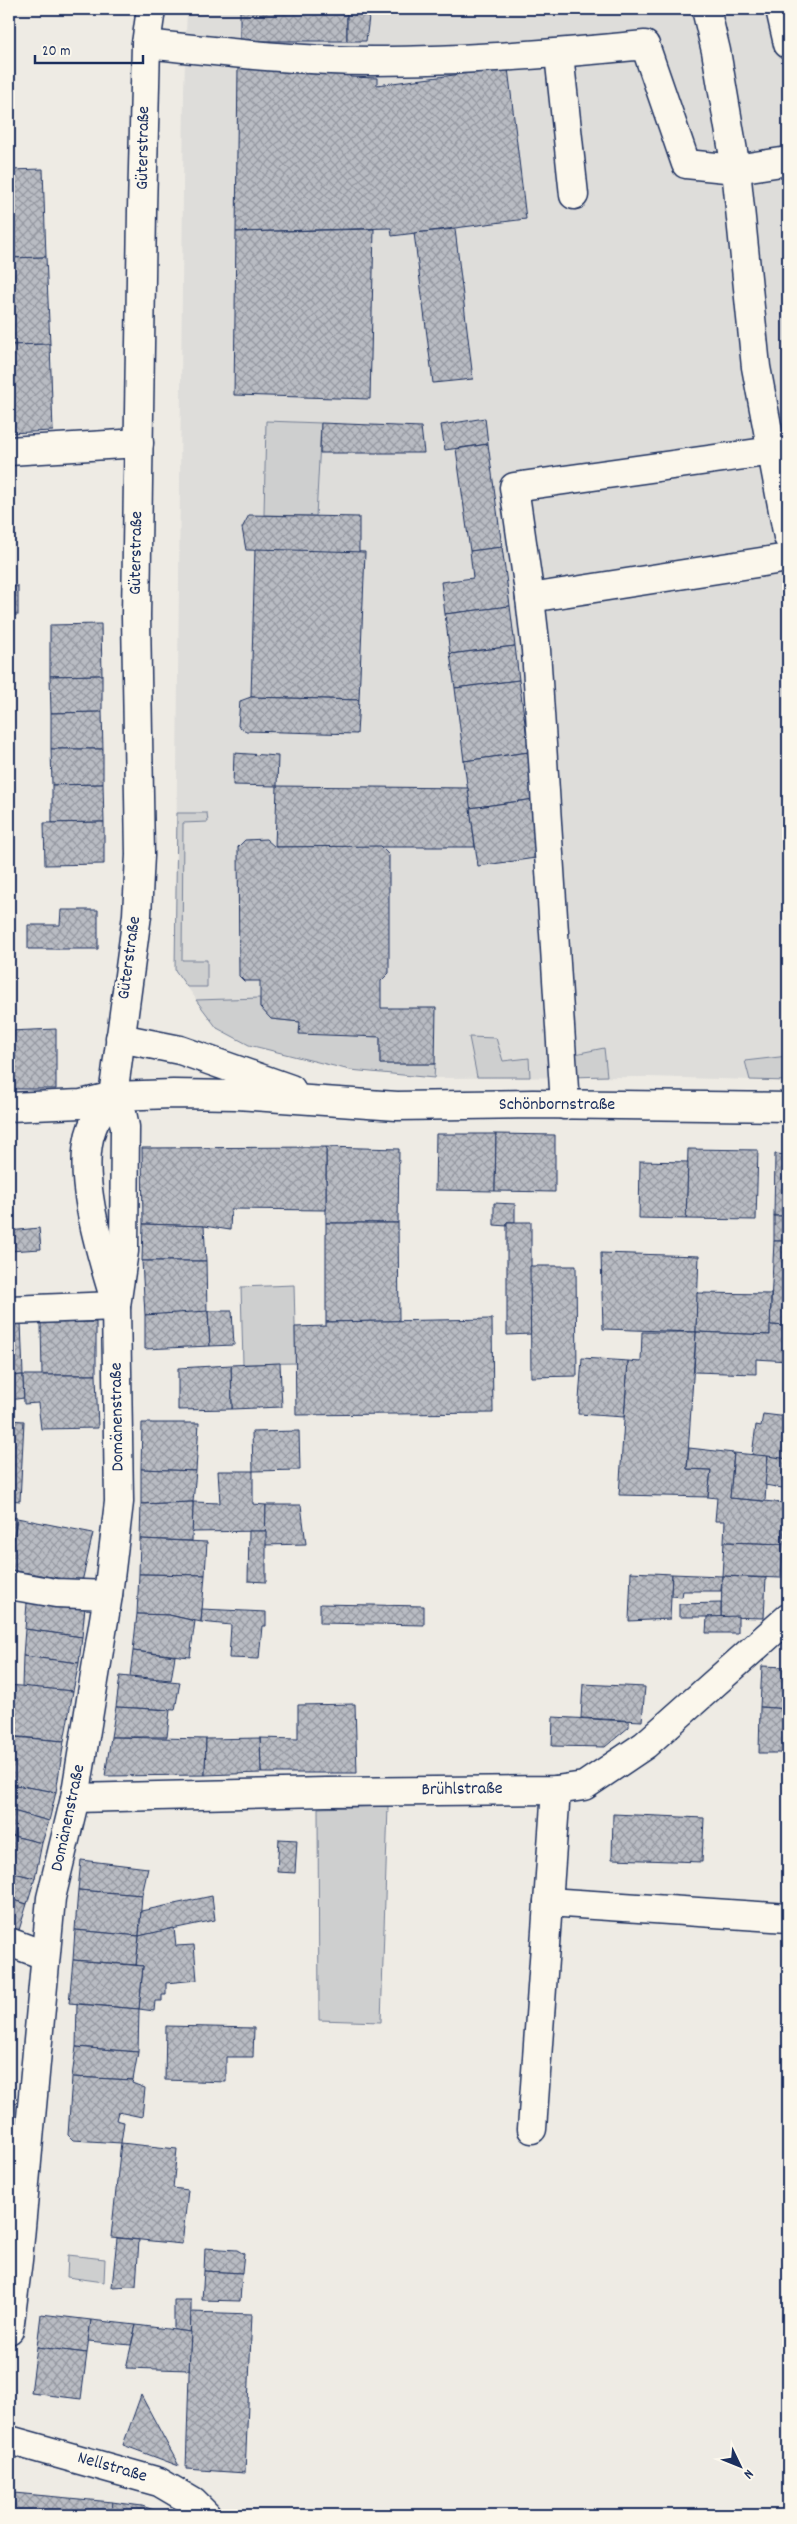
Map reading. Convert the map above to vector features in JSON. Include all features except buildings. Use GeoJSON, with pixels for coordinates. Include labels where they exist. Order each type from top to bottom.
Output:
{"type":"FeatureCollection","features":[{"type":"Feature","properties":{"kind":"street","name":"Güterstraße"},"geometry":{"type":"LineString","coordinates":[[113,1096],[137,915],[140,854],[136,616],[146,44],[151,9]]}},
{"type":"Feature","properties":{"kind":"street"},"geometry":{"type":"LineString","coordinates":[[706,9],[716,51],[736,169],[756,367],[788,537]]}},
{"type":"Feature","properties":{"kind":"street"},"geometry":{"type":"LineString","coordinates":[[780,9],[788,44]]}},
{"type":"Feature","properties":{"kind":"street"},"geometry":{"type":"LineString","coordinates":[[146,44],[238,55],[372,61],[559,54],[645,45],[686,164],[736,169],[788,161]]}},
{"type":"Feature","properties":{"kind":"street"},"geometry":{"type":"LineString","coordinates":[[559,54],[574,195]]}},
{"type":"Feature","properties":{"kind":"street"},"geometry":{"type":"LineString","coordinates":[[9,451],[139,443]]}},
{"type":"Feature","properties":{"kind":"street"},"geometry":{"type":"LineString","coordinates":[[565,1105],[536,650],[514,487],[772,451]]}},
{"type":"Feature","properties":{"kind":"street"},"geometry":{"type":"LineString","coordinates":[[530,598],[788,558]]}},
{"type":"Feature","properties":{"kind":"street","name":"Schönbornstraße"},"geometry":{"type":"LineString","coordinates":[[120,1038],[180,1050],[325,1101]]}},
{"type":"Feature","properties":{"kind":"street","name":"Schönbornstraße"},"geometry":{"type":"LineString","coordinates":[[9,1107],[81,1104],[113,1096],[173,1094],[237,1095],[397,1106],[788,1107]]}},
{"type":"Feature","properties":{"kind":"street","name":"Domänenstraße"},"geometry":{"type":"LineString","coordinates":[[9,2330],[18,2260],[44,1955],[51,1898],[75,1798],[108,1595],[119,1502],[116,1306],[124,1252],[125,1127],[122,1113],[113,1096],[99,1113],[91,1129],[87,1148],[87,1162],[91,1214],[116,1306]]}},
{"type":"Feature","properties":{"kind":"street"},"geometry":{"type":"LineString","coordinates":[[9,1310],[116,1306]]}},
{"type":"Feature","properties":{"kind":"street"},"geometry":{"type":"LineString","coordinates":[[9,1585],[56,1593],[108,1595]]}},
{"type":"Feature","properties":{"kind":"street","name":"Brühlstraße"},"geometry":{"type":"LineString","coordinates":[[75,1798],[326,1792],[556,1790],[584,1786],[645,1745],[788,1618]]}},
{"type":"Feature","properties":{"kind":"street"},"geometry":{"type":"LineString","coordinates":[[532,2129],[556,1790]]}},
{"type":"Feature","properties":{"kind":"street"},"geometry":{"type":"LineString","coordinates":[[548,1902],[788,1918]]}},
{"type":"Feature","properties":{"kind":"street"},"geometry":{"type":"LineString","coordinates":[[9,1942],[44,1955]]}},
{"type":"Feature","properties":{"kind":"street","name":"Nellstraße"},"geometry":{"type":"LineString","coordinates":[[9,2440],[159,2482],[193,2502],[206,2515]]}},
{"type":"Feature","properties":{"kind":"shaded area"},"geometry":{"type":"Polygon","coordinates":[[[187,9],[788,9],[788,1081],[648,1077],[434,1078],[350,1070],[249,1045],[217,1028],[175,970],[184,90],[187,9]]]}},
{"type":"Feature","properties":{"kind":"shaded area"},"geometry":{"type":"Polygon","coordinates":[[[266,421],[321,423],[316,516],[264,515],[266,421]]]}},
{"type":"Feature","properties":{"kind":"shaded area"},"geometry":{"type":"Polygon","coordinates":[[[177,813],[207,813],[208,822],[183,823],[182,960],[207,960],[207,987],[187,987],[175,970],[177,813]]]}},
{"type":"Feature","properties":{"kind":"shaded area"},"geometry":{"type":"Polygon","coordinates":[[[260,998],[260,1007],[271,1019],[300,1022],[380,1037],[380,1064],[435,1064],[434,1078],[350,1070],[249,1045],[217,1028],[196,1000],[260,998]]]}},
{"type":"Feature","properties":{"kind":"shaded area"},"geometry":{"type":"Polygon","coordinates":[[[469,1037],[496,1038],[503,1061],[529,1058],[530,1077],[477,1077],[469,1037]]]}},
{"type":"Feature","properties":{"kind":"shaded area"},"geometry":{"type":"Polygon","coordinates":[[[604,1048],[607,1076],[571,1077],[570,1055],[604,1048]]]}},
{"type":"Feature","properties":{"kind":"shaded area"},"geometry":{"type":"Polygon","coordinates":[[[788,1056],[788,1081],[750,1080],[745,1061],[788,1056]]]}},
{"type":"Feature","properties":{"kind":"shaded area"},"geometry":{"type":"Polygon","coordinates":[[[294,1285],[296,1363],[243,1364],[241,1287],[294,1285]]]}},
{"type":"Feature","properties":{"kind":"shaded area"},"geometry":{"type":"Polygon","coordinates":[[[388,1806],[381,2022],[319,2020],[318,1808],[388,1806]]]}},
{"type":"Feature","properties":{"kind":"shaded area"},"geometry":{"type":"Polygon","coordinates":[[[68,2255],[105,2259],[104,2282],[67,2277],[68,2255]]]}}]}
